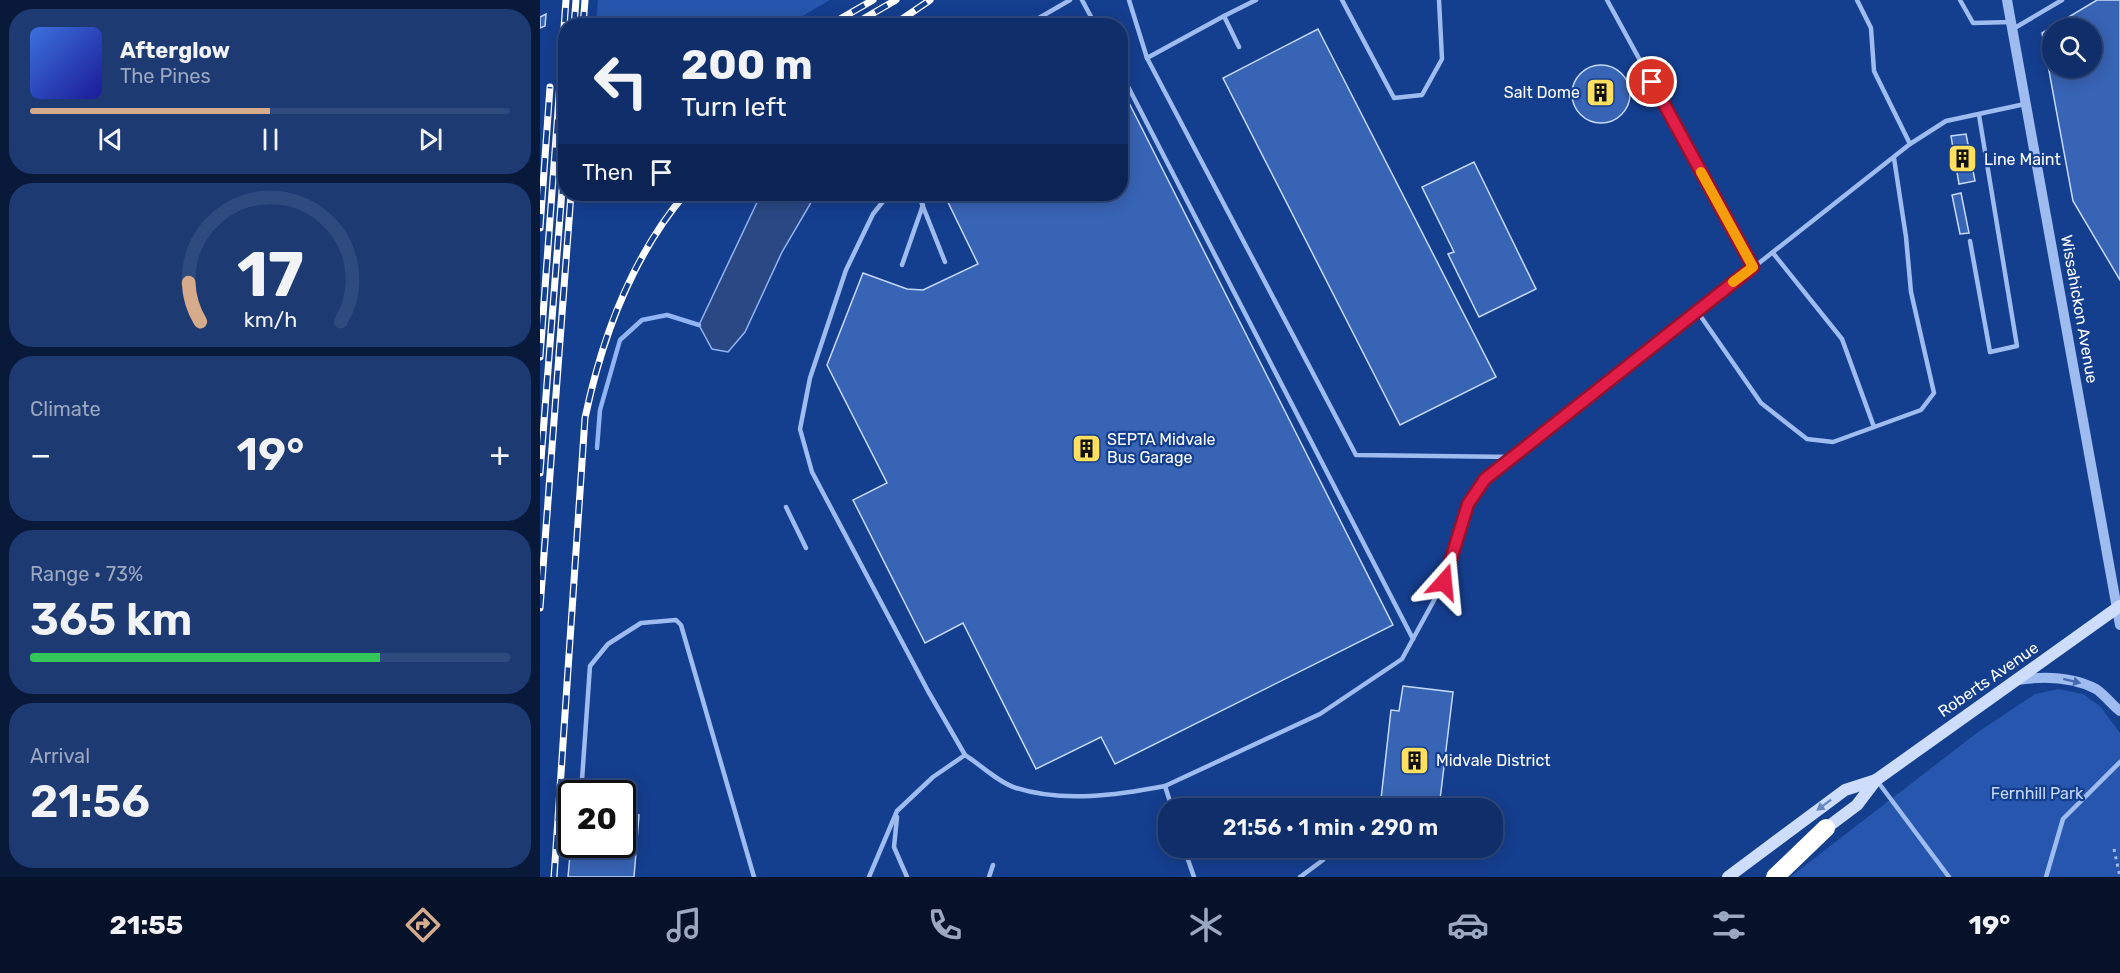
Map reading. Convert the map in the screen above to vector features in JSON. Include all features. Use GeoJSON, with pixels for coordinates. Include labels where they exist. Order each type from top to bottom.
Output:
{"type":"FeatureCollection","features":[{"type":"Feature","properties":{"kind":"highway"},"geometry":{"type":"LineString","coordinates":[[1775,877],[1826,828]]}},
{"type":"Feature","properties":{"kind":"main road","name":"Roberts Avenue"},"geometry":{"type":"LineString","coordinates":[[1763,877],[1857,805],[1876,780],[2118,607]]}},
{"type":"Feature","properties":{"kind":"main road","name":"Roberts Avenue"},"geometry":{"type":"LineString","coordinates":[[1728,877],[1845,790],[1876,780]]}},
{"type":"Feature","properties":{"kind":"street","name":"Wissahickon Avenue"},"geometry":{"type":"LineString","coordinates":[[2007,0],[2120,625]]}},
{"type":"Feature","properties":{"kind":"street"},"geometry":{"type":"LineString","coordinates":[[2014,680],[2037,677],[2072,680],[2099,691],[2102,697],[2120,711]]}},
{"type":"Feature","properties":{"kind":"lane"},"geometry":{"type":"LineString","coordinates":[[1039,18],[1070,0]]}},
{"type":"Feature","properties":{"kind":"lane"},"geometry":{"type":"LineString","coordinates":[[1082,0],[1092,18]]}},
{"type":"Feature","properties":{"kind":"lane"},"geometry":{"type":"LineString","coordinates":[[1129,0],[1147,58],[1356,455],[1514,457]]}},
{"type":"Feature","properties":{"kind":"lane"},"geometry":{"type":"LineString","coordinates":[[1147,58],[1256,0]]}},
{"type":"Feature","properties":{"kind":"lane"},"geometry":{"type":"LineString","coordinates":[[1342,0],[1394,98],[1422,95],[1442,59],[1438,0]]}},
{"type":"Feature","properties":{"kind":"lane"},"geometry":{"type":"LineString","coordinates":[[1607,0],[1753,267]]}},
{"type":"Feature","properties":{"kind":"lane"},"geometry":{"type":"LineString","coordinates":[[1857,0],[1871,28],[1874,71],[1910,144]]}},
{"type":"Feature","properties":{"kind":"lane"},"geometry":{"type":"LineString","coordinates":[[1960,0],[1973,23],[2012,26],[2062,0]]}},
{"type":"Feature","properties":{"kind":"lane"},"geometry":{"type":"LineString","coordinates":[[1224,16],[1239,47]]}},
{"type":"Feature","properties":{"kind":"lane"},"geometry":{"type":"LineString","coordinates":[[1128,87],[1413,639]]}},
{"type":"Feature","properties":{"kind":"lane"},"geometry":{"type":"LineString","coordinates":[[883,201],[873,214],[846,270],[810,378],[800,429],[812,472],[928,691],[965,755],[1015,788],[1064,796],[1128,793],[1165,786],[1320,714],[1402,659],[1444,582],[1468,504],[1485,479],[1910,144],[1946,121],[2027,103]]}},
{"type":"Feature","properties":{"kind":"lane"},"geometry":{"type":"LineString","coordinates":[[1970,242],[1990,352],[2017,346],[1979,115]]}},
{"type":"Feature","properties":{"kind":"lane"},"geometry":{"type":"LineString","coordinates":[[1697,310],[1761,403],[1807,439],[1833,442],[1921,410],[1934,393],[1911,292],[1906,237],[1894,158]]}},
{"type":"Feature","properties":{"kind":"lane"},"geometry":{"type":"LineString","coordinates":[[921,201],[945,261]]}},
{"type":"Feature","properties":{"kind":"lane"},"geometry":{"type":"LineString","coordinates":[[902,266],[923,206]]}},
{"type":"Feature","properties":{"kind":"lane"},"geometry":{"type":"LineString","coordinates":[[1773,253],[1842,339],[1874,427]]}},
{"type":"Feature","properties":{"kind":"lane"},"geometry":{"type":"LineString","coordinates":[[786,507],[806,548]]}},
{"type":"Feature","properties":{"kind":"lane"},"geometry":{"type":"LineString","coordinates":[[582,780],[590,666],[608,644],[641,623],[676,620],[681,626],[754,877]]}},
{"type":"Feature","properties":{"kind":"lane"},"geometry":{"type":"LineString","coordinates":[[869,877],[897,811],[933,777],[965,755]]}},
{"type":"Feature","properties":{"kind":"lane"},"geometry":{"type":"LineString","coordinates":[[2046,877],[2063,819],[2120,762]]}},
{"type":"Feature","properties":{"kind":"lane"},"geometry":{"type":"LineString","coordinates":[[1876,780],[1949,877]]}},
{"type":"Feature","properties":{"kind":"lane"},"geometry":{"type":"LineString","coordinates":[[1165,786],[1169,798]]}},
{"type":"Feature","properties":{"kind":"lane"},"geometry":{"type":"LineString","coordinates":[[897,811],[894,847],[907,877]]}},
{"type":"Feature","properties":{"kind":"lane"},"geometry":{"type":"LineString","coordinates":[[1187,858],[1194,877]]}},
{"type":"Feature","properties":{"kind":"lane"},"geometry":{"type":"LineString","coordinates":[[1300,877],[1323,860]]}},
{"type":"Feature","properties":{"kind":"lane"},"geometry":{"type":"LineString","coordinates":[[990,877],[993,865]]}},
{"type":"Feature","properties":{"kind":"path"},"geometry":{"type":"LineString","coordinates":[[2114,849],[2120,877]]}},
{"type":"Feature","properties":{"kind":"green space"},"geometry":{"type":"Polygon","coordinates":[[[598,0],[830,0],[799,18],[597,18],[598,0]]]}},
{"type":"Feature","properties":{"kind":"green space","name":"Fernhill Park"},"geometry":{"type":"Polygon","coordinates":[[[2059,689],[2083,694],[2100,706],[2120,733],[2120,877],[1790,877],[1978,732],[2035,694],[2059,689]]]}},
{"type":"Feature","properties":{"kind":"shaded area"},"geometry":{"type":"Polygon","coordinates":[[[758,201],[812,201],[782,252],[745,332],[728,352],[712,349],[699,325],[758,201]]]}},
{"type":"Feature","properties":{"kind":"building"},"geometry":{"type":"Polygon","coordinates":[[[2097,0],[2120,0],[2120,280],[2073,201],[2050,78],[2102,78],[2102,18],[2067,18],[2097,0]]]}},
{"type":"Feature","properties":{"kind":"building"},"geometry":{"type":"Polygon","coordinates":[[[546,14],[545,26],[540,28],[540,17],[546,14]]]}},
{"type":"Feature","properties":{"kind":"building"},"geometry":{"type":"Polygon","coordinates":[[[1318,29],[1496,377],[1400,425],[1223,78],[1318,29]]]}},
{"type":"Feature","properties":{"kind":"building","name":"Salt Dome"},"geometry":{"type":"Polygon","coordinates":[[[1595,65],[1607,65],[1622,73],[1630,88],[1630,100],[1622,115],[1607,123],[1595,123],[1580,115],[1572,100],[1572,88],[1580,73],[1595,65]]]}},
{"type":"Feature","properties":{"kind":"building","name":"SEPTA Midvale Bus Garage"},"geometry":{"type":"Polygon","coordinates":[[[1128,101],[1393,625],[1115,764],[1101,737],[1036,769],[963,623],[925,643],[853,500],[887,483],[827,365],[863,273],[907,289],[923,290],[978,264],[947,201],[1128,201],[1128,101]]]}},
{"type":"Feature","properties":{"kind":"building","name":"Line Maint"},"geometry":{"type":"Polygon","coordinates":[[[1966,134],[1975,181],[1959,184],[1951,136],[1966,134]]]}},
{"type":"Feature","properties":{"kind":"building"},"geometry":{"type":"Polygon","coordinates":[[[1474,162],[1536,289],[1479,317],[1448,254],[1454,252],[1422,187],[1474,162]]]}},
{"type":"Feature","properties":{"kind":"building"},"geometry":{"type":"Polygon","coordinates":[[[1961,193],[1969,233],[1960,234],[1952,195],[1961,193]]]}},
{"type":"Feature","properties":{"kind":"building","name":"Midvale District"},"geometry":{"type":"Polygon","coordinates":[[[1403,686],[1453,692],[1440,798],[1381,798],[1391,710],[1399,711],[1403,686]]]}},
{"type":"Feature","properties":{"kind":"building"},"geometry":{"type":"Polygon","coordinates":[[[636,815],[639,815],[636,852],[636,815]]]}},
{"type":"Feature","properties":{"kind":"building"},"geometry":{"type":"Polygon","coordinates":[[[570,858],[636,858],[634,877],[568,877],[570,858]]]}},
{"type":"Feature","properties":{"kind":"waterway"},"geometry":{"type":"LineString","coordinates":[[597,448],[600,410],[620,340],[642,320],[667,315],[699,325]]}},
{"type":"Feature","properties":{"kind":"railway"},"geometry":{"type":"LineString","coordinates":[[565,18],[566,0]]}},
{"type":"Feature","properties":{"kind":"railway"},"geometry":{"type":"LineString","coordinates":[[575,18],[576,0]]}},
{"type":"Feature","properties":{"kind":"railway"},"geometry":{"type":"LineString","coordinates":[[584,18],[585,0]]}},
{"type":"Feature","properties":{"kind":"railway"},"geometry":{"type":"LineString","coordinates":[[842,18],[873,0]]}},
{"type":"Feature","properties":{"kind":"railway"},"geometry":{"type":"LineString","coordinates":[[865,18],[896,0]]}},
{"type":"Feature","properties":{"kind":"railway"},"geometry":{"type":"LineString","coordinates":[[904,18],[930,0]]}},
{"type":"Feature","properties":{"kind":"railway"},"geometry":{"type":"LineString","coordinates":[[540,228],[550,87]]}},
{"type":"Feature","properties":{"kind":"railway"},"geometry":{"type":"LineString","coordinates":[[540,357],[558,110]]}},
{"type":"Feature","properties":{"kind":"railway"},"geometry":{"type":"LineString","coordinates":[[540,473],[561,201]]}},
{"type":"Feature","properties":{"kind":"railway"},"geometry":{"type":"LineString","coordinates":[[540,608],[570,201]]}},
{"type":"Feature","properties":{"kind":"railway"},"geometry":{"type":"LineString","coordinates":[[554,877],[585,418],[600,358],[621,300],[649,245],[680,201]]}},
{"type":"Feature","properties":{"kind":"slow traffic"},"geometry":{"type":"LineString","coordinates":[[1701,172],[1753,267],[1733,282]]}},
{"type":"Feature","properties":{"kind":"place","name":"Salt Dome"},"geometry":{"type":"Point","coordinates":[1601,92]}},
{"type":"Feature","properties":{"kind":"place","name":"Line Maint"},"geometry":{"type":"Point","coordinates":[1963,159]}},
{"type":"Feature","properties":{"kind":"place","name":"SEPTA Midvale Bus Garage"},"geometry":{"type":"Point","coordinates":[1086,448]}},
{"type":"Feature","properties":{"kind":"place","name":"Midvale District"},"geometry":{"type":"Point","coordinates":[1415,760]}},
{"type":"Feature","properties":{"kind":"route"},"geometry":{"type":"LineString","coordinates":[[1444,582],[1468,504],[1485,479],[1753,267],[1652,82]]}}]}
